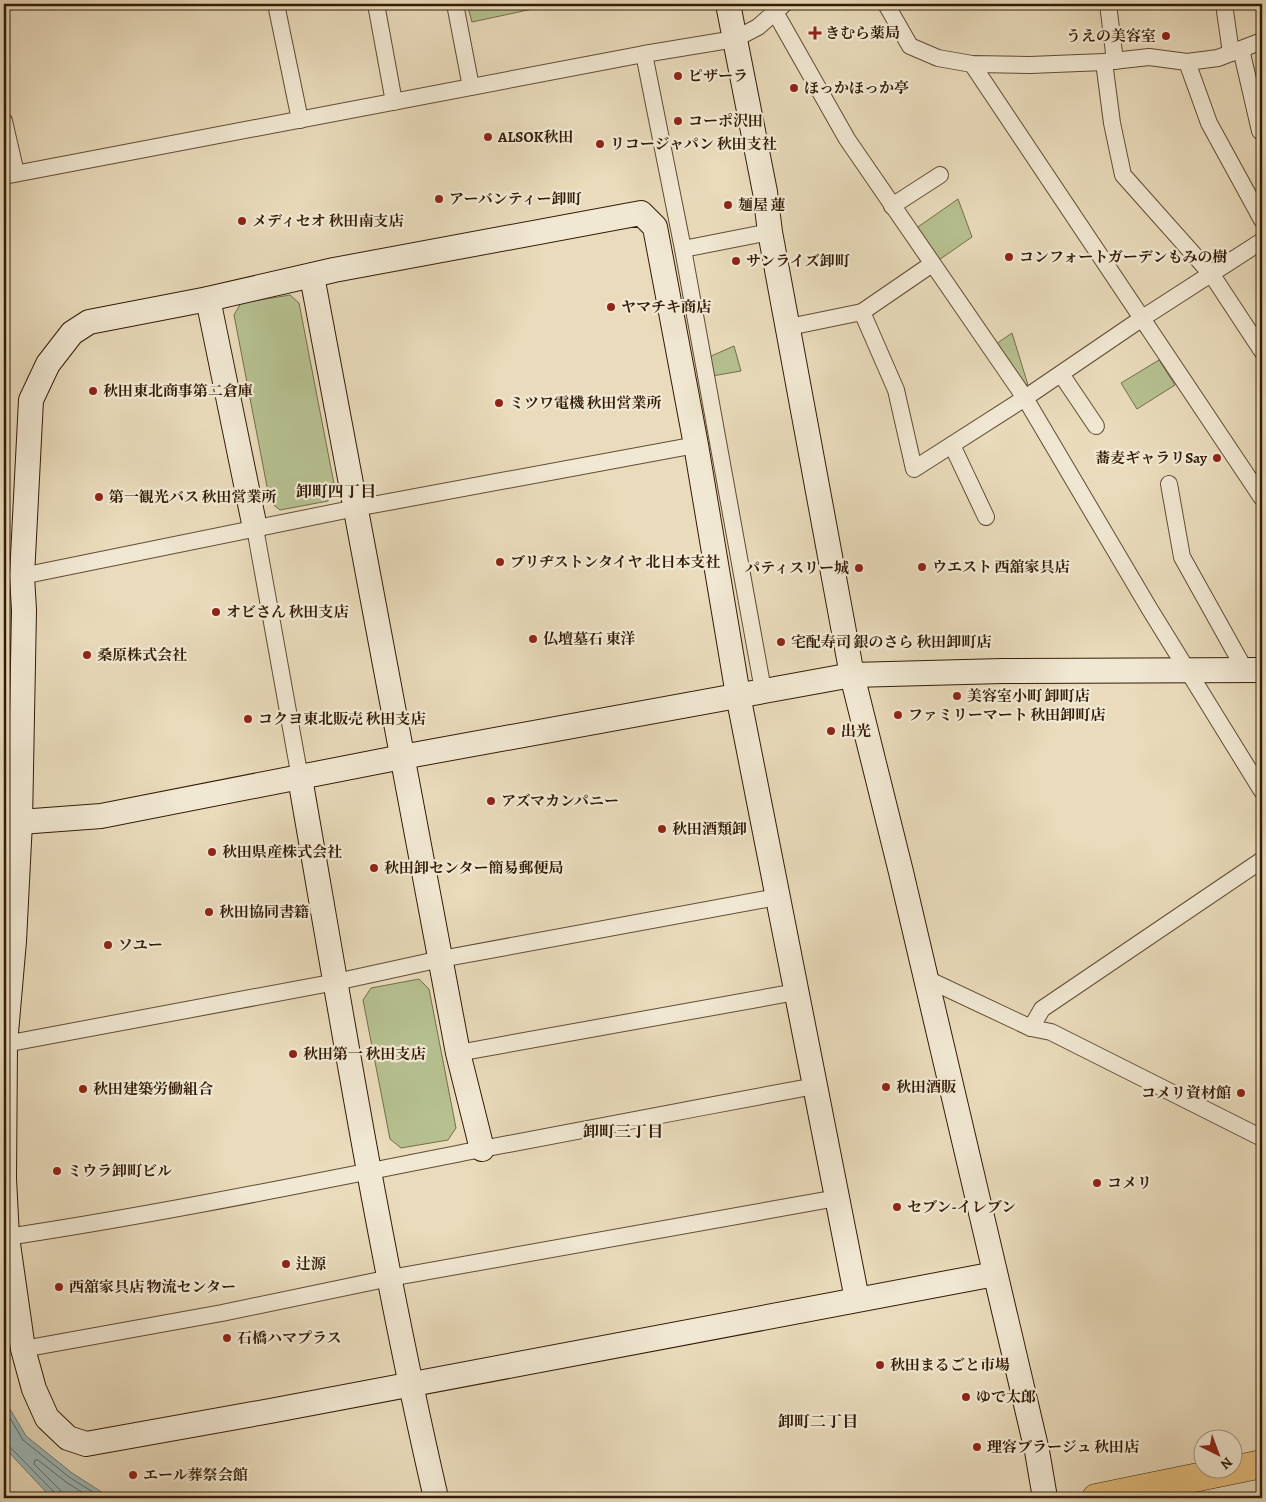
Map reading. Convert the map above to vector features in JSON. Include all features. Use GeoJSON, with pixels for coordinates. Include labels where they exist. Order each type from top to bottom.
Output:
{"type":"FeatureCollection","features":[{"type":"Feature","properties":{"kind":"highway"},"geometry":{"type":"LineString","coordinates":[[1096,1498],[1262,1464]]}},
{"type":"Feature","properties":{"kind":"street"},"geometry":{"type":"LineString","coordinates":[[276,4],[300,120]]}},
{"type":"Feature","properties":{"kind":"street"},"geometry":{"type":"LineString","coordinates":[[376,4],[394,102]]}},
{"type":"Feature","properties":{"kind":"street"},"geometry":{"type":"LineString","coordinates":[[455,4],[470,87]]}},
{"type":"Feature","properties":{"kind":"street"},"geometry":{"type":"LineString","coordinates":[[728,4],[765,192],[770,232],[852,674],[1037,1451],[1045,1498]]}},
{"type":"Feature","properties":{"kind":"street"},"geometry":{"type":"LineString","coordinates":[[886,4],[910,46],[938,58],[972,64],[1030,65],[1109,62],[1149,57],[1187,62],[1218,58],[1262,41]]}},
{"type":"Feature","properties":{"kind":"street"},"geometry":{"type":"LineString","coordinates":[[1108,4],[1112,123],[1123,175],[1212,274],[1262,351]]}},
{"type":"Feature","properties":{"kind":"street"},"geometry":{"type":"LineString","coordinates":[[1224,4],[1260,130]]}},
{"type":"Feature","properties":{"kind":"street"},"geometry":{"type":"LineString","coordinates":[[4,120],[10,175],[644,54],[735,39],[758,28],[779,8],[847,139],[1025,398],[1187,670],[1262,791]]}},
{"type":"Feature","properties":{"kind":"street"},"geometry":{"type":"LineString","coordinates":[[644,54],[683,249],[763,690]]}},
{"type":"Feature","properties":{"kind":"street"},"geometry":{"type":"LineString","coordinates":[[1187,62],[1209,123],[1262,220]]}},
{"type":"Feature","properties":{"kind":"street"},"geometry":{"type":"LineString","coordinates":[[972,64],[1262,498]]}},
{"type":"Feature","properties":{"kind":"street"},"geometry":{"type":"LineString","coordinates":[[892,206],[940,175]]}},
{"type":"Feature","properties":{"kind":"street"},"geometry":{"type":"LineString","coordinates":[[858,1299],[738,695],[696,444],[655,228],[641,213],[452,248],[89,322],[72,333],[48,364],[31,400],[22,576],[24,610],[12,821],[14,941],[5,1044],[4,1180],[7,1237],[23,1349],[34,1389],[47,1418],[68,1438],[86,1444],[995,1274]]}},
{"type":"Feature","properties":{"kind":"street"},"geometry":{"type":"LineString","coordinates":[[683,249],[770,232]]}},
{"type":"Feature","properties":{"kind":"street"},"geometry":{"type":"LineString","coordinates":[[862,312],[896,390],[914,469],[1262,241]]}},
{"type":"Feature","properties":{"kind":"street"},"geometry":{"type":"LineString","coordinates":[[789,327],[862,312],[932,264]]}},
{"type":"Feature","properties":{"kind":"street"},"geometry":{"type":"LineString","coordinates":[[312,276],[458,1053],[482,1149]]}},
{"type":"Feature","properties":{"kind":"street"},"geometry":{"type":"LineString","coordinates":[[208,299],[255,528],[369,1172],[436,1498]]}},
{"type":"Feature","properties":{"kind":"street"},"geometry":{"type":"LineString","coordinates":[[1061,374],[1096,426]]}},
{"type":"Feature","properties":{"kind":"street"},"geometry":{"type":"LineString","coordinates":[[22,576],[356,508],[696,444]]}},
{"type":"Feature","properties":{"kind":"street"},"geometry":{"type":"LineString","coordinates":[[952,445],[986,517]]}},
{"type":"Feature","properties":{"kind":"street"},"geometry":{"type":"LineString","coordinates":[[1169,484],[1182,557],[1254,670]]}},
{"type":"Feature","properties":{"kind":"street"},"geometry":{"type":"LineString","coordinates":[[12,821],[101,816],[402,757],[852,674],[1002,671],[1254,670]]}},
{"type":"Feature","properties":{"kind":"street"},"geometry":{"type":"LineString","coordinates":[[1032,1028],[1042,1010],[1262,860]]}},
{"type":"Feature","properties":{"kind":"street"},"geometry":{"type":"LineString","coordinates":[[5,1044],[336,982],[441,959],[777,897]]}},
{"type":"Feature","properties":{"kind":"street"},"geometry":{"type":"LineString","coordinates":[[926,979],[1032,1028],[1051,1032],[1262,1138]]}},
{"type":"Feature","properties":{"kind":"street"},"geometry":{"type":"LineString","coordinates":[[458,1053],[796,992]]}},
{"type":"Feature","properties":{"kind":"street"},"geometry":{"type":"LineString","coordinates":[[7,1237],[76,1227],[815,1086]]}},
{"type":"Feature","properties":{"kind":"street"},"geometry":{"type":"LineString","coordinates":[[23,1349],[222,1313],[390,1278],[838,1198]]}},
{"type":"Feature","properties":{"kind":"green space"},"geometry":{"type":"Polygon","coordinates":[[[467,4],[541,4],[542,7],[472,22],[467,4]]]}},
{"type":"Feature","properties":{"kind":"green space"},"geometry":{"type":"Polygon","coordinates":[[[958,199],[972,237],[936,262],[915,229],[958,199]]]}},
{"type":"Feature","properties":{"kind":"green space"},"geometry":{"type":"Polygon","coordinates":[[[290,295],[299,303],[335,489],[328,501],[280,510],[270,502],[234,315],[241,303],[290,295]]]}},
{"type":"Feature","properties":{"kind":"green space"},"geometry":{"type":"Polygon","coordinates":[[[1012,333],[1028,385],[1020,382],[996,344],[1012,333]]]}},
{"type":"Feature","properties":{"kind":"green space"},"geometry":{"type":"Polygon","coordinates":[[[734,346],[741,371],[712,376],[709,357],[734,346]]]}},
{"type":"Feature","properties":{"kind":"green space"},"geometry":{"type":"Polygon","coordinates":[[[1159,360],[1175,385],[1137,409],[1121,383],[1159,360]]]}},
{"type":"Feature","properties":{"kind":"green space"},"geometry":{"type":"Polygon","coordinates":[[[4,579],[14,581],[4,778],[4,579]]]}},
{"type":"Feature","properties":{"kind":"green space"},"geometry":{"type":"Polygon","coordinates":[[[419,979],[429,989],[456,1128],[448,1140],[401,1148],[390,1139],[363,1000],[371,988],[419,979]]]}},
{"type":"Feature","properties":{"kind":"water"},"geometry":{"type":"Polygon","coordinates":[[[4,1399],[26,1436],[72,1473],[111,1498],[54,1498],[47,1493],[4,1447],[4,1399]]]}},
{"type":"Feature","properties":{"kind":"place","name":"きむら薬局"},"geometry":{"type":"Point","coordinates":[815,33]}},
{"type":"Feature","properties":{"kind":"place","name":"うえの美容室"},"geometry":{"type":"Point","coordinates":[1166,36]}},
{"type":"Feature","properties":{"kind":"place","name":"ピザーラ"},"geometry":{"type":"Point","coordinates":[678,76]}},
{"type":"Feature","properties":{"kind":"place","name":"ほっかほっか亭"},"geometry":{"type":"Point","coordinates":[794,88]}},
{"type":"Feature","properties":{"kind":"place","name":"コーポ沢田"},"geometry":{"type":"Point","coordinates":[678,121]}},
{"type":"Feature","properties":{"kind":"place","name":"ALSOK秋田"},"geometry":{"type":"Point","coordinates":[488,137]}},
{"type":"Feature","properties":{"kind":"place","name":"リコージャパン 秋田支社"},"geometry":{"type":"Point","coordinates":[600,144]}},
{"type":"Feature","properties":{"kind":"place","name":"アーバンティー卸町"},"geometry":{"type":"Point","coordinates":[439,199]}},
{"type":"Feature","properties":{"kind":"place","name":"麺屋 蓮"},"geometry":{"type":"Point","coordinates":[728,205]}},
{"type":"Feature","properties":{"kind":"place","name":"メディセオ 秋田南支店"},"geometry":{"type":"Point","coordinates":[242,221]}},
{"type":"Feature","properties":{"kind":"place","name":"コンフォートガーデンもみの樹"},"geometry":{"type":"Point","coordinates":[1009,257]}},
{"type":"Feature","properties":{"kind":"place","name":"サンライズ卸町"},"geometry":{"type":"Point","coordinates":[736,261]}},
{"type":"Feature","properties":{"kind":"place","name":"ヤマチキ商店"},"geometry":{"type":"Point","coordinates":[611,307]}},
{"type":"Feature","properties":{"kind":"place","name":"秋田東北商事第二倉庫"},"geometry":{"type":"Point","coordinates":[93,391]}},
{"type":"Feature","properties":{"kind":"place","name":"ミツワ電機 秋田営業所"},"geometry":{"type":"Point","coordinates":[499,403]}},
{"type":"Feature","properties":{"kind":"place","name":"蕎麦ギャラリSay"},"geometry":{"type":"Point","coordinates":[1217,458]}},
{"type":"Feature","properties":{"kind":"place","name":"第一観光バス 秋田営業所"},"geometry":{"type":"Point","coordinates":[99,497]}},
{"type":"Feature","properties":{"kind":"place","name":"ブリヂストンタイヤ 北日本支社"},"geometry":{"type":"Point","coordinates":[500,562]}},
{"type":"Feature","properties":{"kind":"place","name":"ウエスト 西舘家具店"},"geometry":{"type":"Point","coordinates":[922,567]}},
{"type":"Feature","properties":{"kind":"place","name":"パティスリー城"},"geometry":{"type":"Point","coordinates":[859,568]}},
{"type":"Feature","properties":{"kind":"place","name":"オビさん 秋田支店"},"geometry":{"type":"Point","coordinates":[216,612]}},
{"type":"Feature","properties":{"kind":"place","name":"仏壇墓石 東洋"},"geometry":{"type":"Point","coordinates":[533,639]}},
{"type":"Feature","properties":{"kind":"place","name":"宅配寿司 銀のさら 秋田卸町店"},"geometry":{"type":"Point","coordinates":[781,642]}},
{"type":"Feature","properties":{"kind":"place","name":"桑原株式会社"},"geometry":{"type":"Point","coordinates":[87,655]}},
{"type":"Feature","properties":{"kind":"place","name":"美容室小町 卸町店"},"geometry":{"type":"Point","coordinates":[957,696]}},
{"type":"Feature","properties":{"kind":"place","name":"ファミリーマート 秋田卸町店"},"geometry":{"type":"Point","coordinates":[898,715]}},
{"type":"Feature","properties":{"kind":"place","name":"コクヨ東北販売 秋田支店"},"geometry":{"type":"Point","coordinates":[248,719]}},
{"type":"Feature","properties":{"kind":"place","name":"出光"},"geometry":{"type":"Point","coordinates":[831,731]}},
{"type":"Feature","properties":{"kind":"place","name":"アズマカンパニー"},"geometry":{"type":"Point","coordinates":[491,801]}},
{"type":"Feature","properties":{"kind":"place","name":"秋田酒類卸"},"geometry":{"type":"Point","coordinates":[662,829]}},
{"type":"Feature","properties":{"kind":"place","name":"秋田県産株式会社"},"geometry":{"type":"Point","coordinates":[212,852]}},
{"type":"Feature","properties":{"kind":"place","name":"秋田卸センター簡易郵便局"},"geometry":{"type":"Point","coordinates":[374,868]}},
{"type":"Feature","properties":{"kind":"place","name":"秋田協同書籍"},"geometry":{"type":"Point","coordinates":[209,912]}},
{"type":"Feature","properties":{"kind":"place","name":"ソユー"},"geometry":{"type":"Point","coordinates":[108,945]}},
{"type":"Feature","properties":{"kind":"place","name":"秋田第一 秋田支店"},"geometry":{"type":"Point","coordinates":[293,1054]}},
{"type":"Feature","properties":{"kind":"place","name":"秋田酒販"},"geometry":{"type":"Point","coordinates":[886,1087]}},
{"type":"Feature","properties":{"kind":"place","name":"秋田建築労働組合"},"geometry":{"type":"Point","coordinates":[83,1089]}},
{"type":"Feature","properties":{"kind":"place","name":"コメリ資材館"},"geometry":{"type":"Point","coordinates":[1241,1093]}},
{"type":"Feature","properties":{"kind":"place","name":"ミウラ卸町ビル"},"geometry":{"type":"Point","coordinates":[57,1171]}},
{"type":"Feature","properties":{"kind":"place","name":"コメリ"},"geometry":{"type":"Point","coordinates":[1097,1183]}},
{"type":"Feature","properties":{"kind":"place","name":"セブン-イレブン"},"geometry":{"type":"Point","coordinates":[897,1207]}},
{"type":"Feature","properties":{"kind":"place","name":"辻源"},"geometry":{"type":"Point","coordinates":[286,1264]}},
{"type":"Feature","properties":{"kind":"place","name":"西舘家具店 物流センター"},"geometry":{"type":"Point","coordinates":[59,1287]}},
{"type":"Feature","properties":{"kind":"place","name":"石橋ハマプラス"},"geometry":{"type":"Point","coordinates":[227,1338]}},
{"type":"Feature","properties":{"kind":"place","name":"秋田まるごと市場"},"geometry":{"type":"Point","coordinates":[880,1365]}},
{"type":"Feature","properties":{"kind":"place","name":"ゆで太郎"},"geometry":{"type":"Point","coordinates":[966,1397]}},
{"type":"Feature","properties":{"kind":"place","name":"理容ブラージュ 秋田店"},"geometry":{"type":"Point","coordinates":[977,1447]}},
{"type":"Feature","properties":{"kind":"place","name":"エール葬祭会館"},"geometry":{"type":"Point","coordinates":[133,1475]}},
{"type":"Feature","properties":{"kind":"district","name":"卸町四丁目"},"geometry":{"type":"Point","coordinates":[336,491]}},
{"type":"Feature","properties":{"kind":"district","name":"卸町三丁目"},"geometry":{"type":"Point","coordinates":[623,1131]}},
{"type":"Feature","properties":{"kind":"district","name":"卸町二丁目"},"geometry":{"type":"Point","coordinates":[818,1421]}}]}
